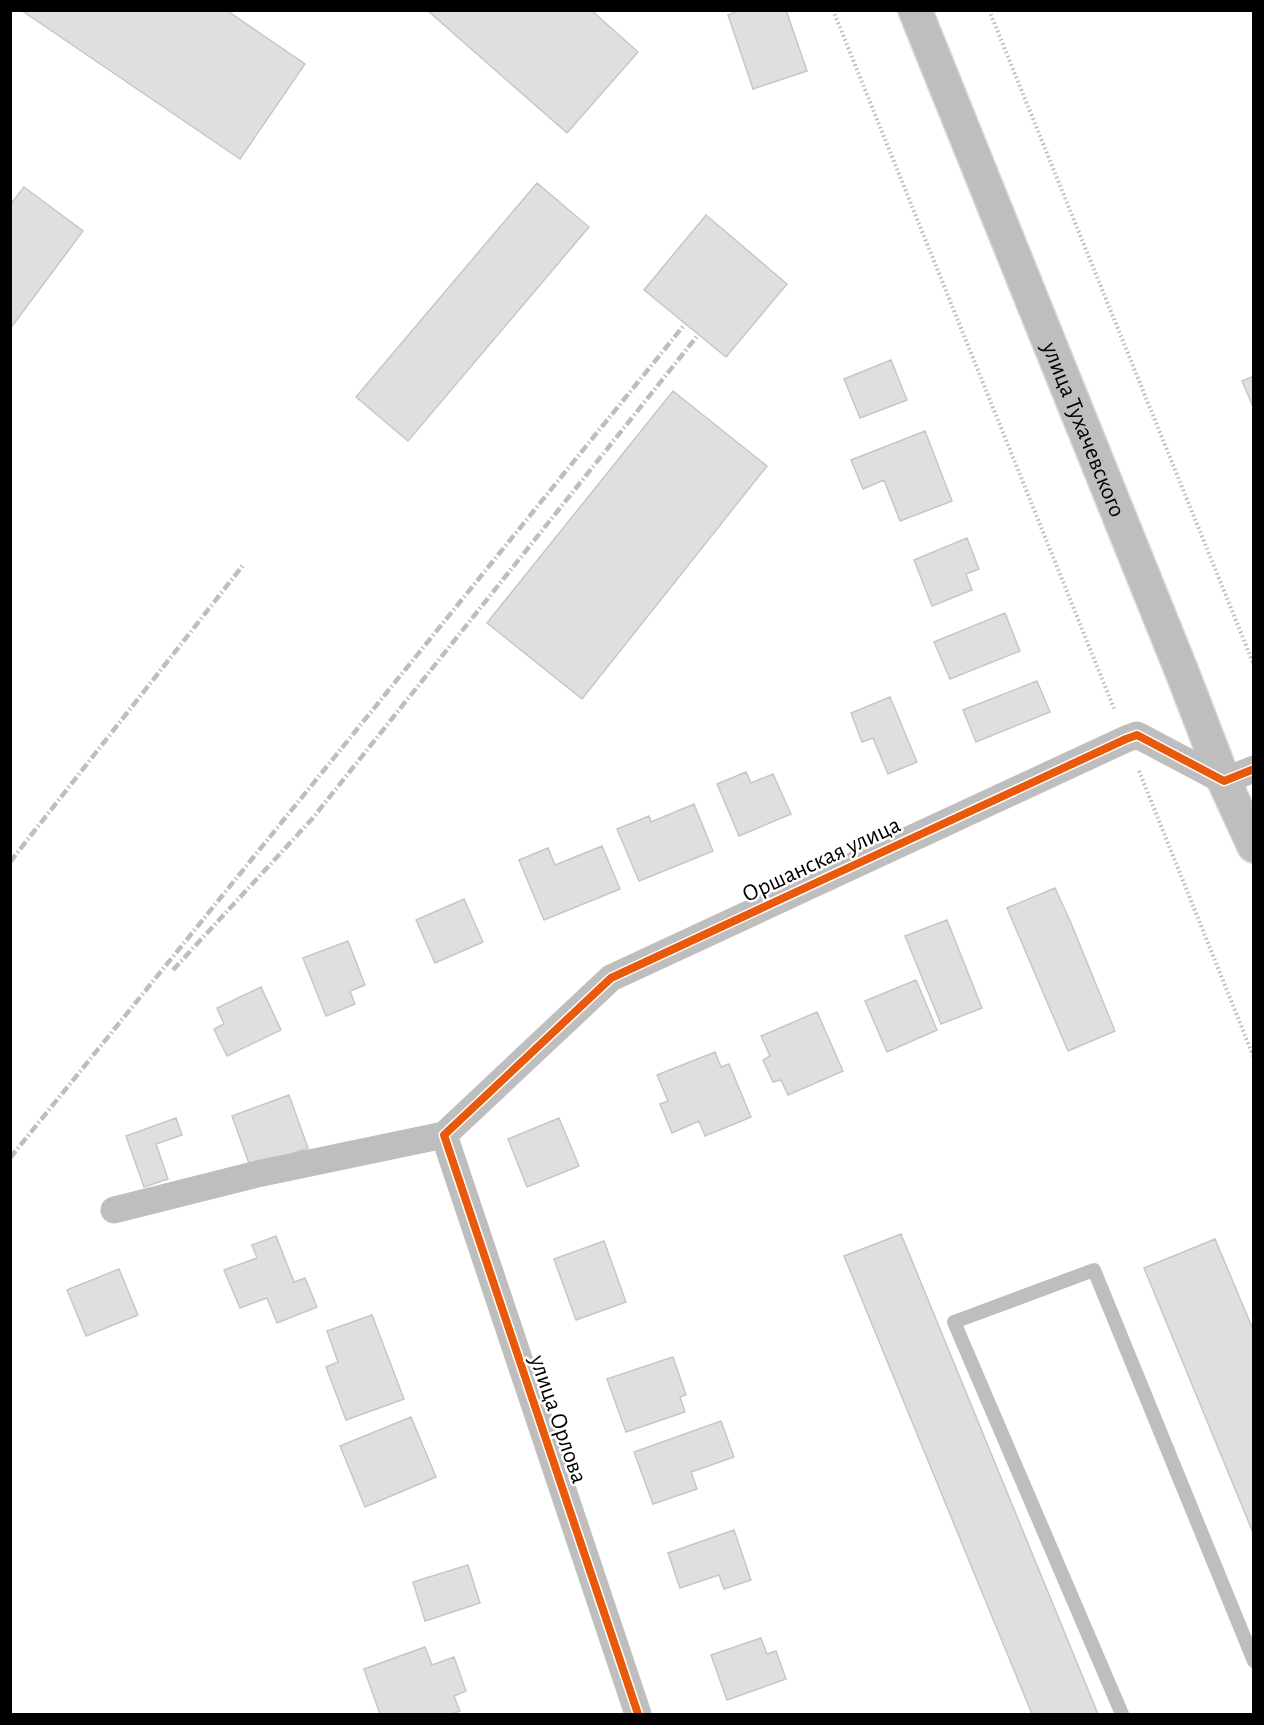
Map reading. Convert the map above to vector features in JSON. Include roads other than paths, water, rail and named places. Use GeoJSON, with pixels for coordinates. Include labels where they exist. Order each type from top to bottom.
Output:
{"type":"FeatureCollection","features":[{"type":"Feature","properties":{"kind":"main road","name":"улица Тухачевского"},"geometry":{"type":"LineString","coordinates":[[915,10],[1178,661],[1239,775],[1254,846]]}},
{"type":"Feature","properties":{"kind":"street","name":"Оршанская улица"},"geometry":{"type":"LineString","coordinates":[[444,1135],[611,978],[1126,739],[1137,735],[1239,775]]}},
{"type":"Feature","properties":{"kind":"street"},"geometry":{"type":"LineString","coordinates":[[114,1210],[256,1174],[444,1135]]}},
{"type":"Feature","properties":{"kind":"street","name":"улица Орлова"},"geometry":{"type":"LineString","coordinates":[[444,1135],[638,1714]]}},
{"type":"Feature","properties":{"kind":"lane"},"geometry":{"type":"LineString","coordinates":[[1122,1714],[954,1322],[1094,1270],[1254,1661]]}},
{"type":"Feature","properties":{"kind":"railway"},"geometry":{"type":"LineString","coordinates":[[10,1158],[685,324]]}},
{"type":"Feature","properties":{"kind":"railway"},"geometry":{"type":"LineString","coordinates":[[173,970],[312,819],[698,335]]}},
{"type":"Feature","properties":{"kind":"railway"},"geometry":{"type":"LineString","coordinates":[[10,862],[244,564]]}}]}
